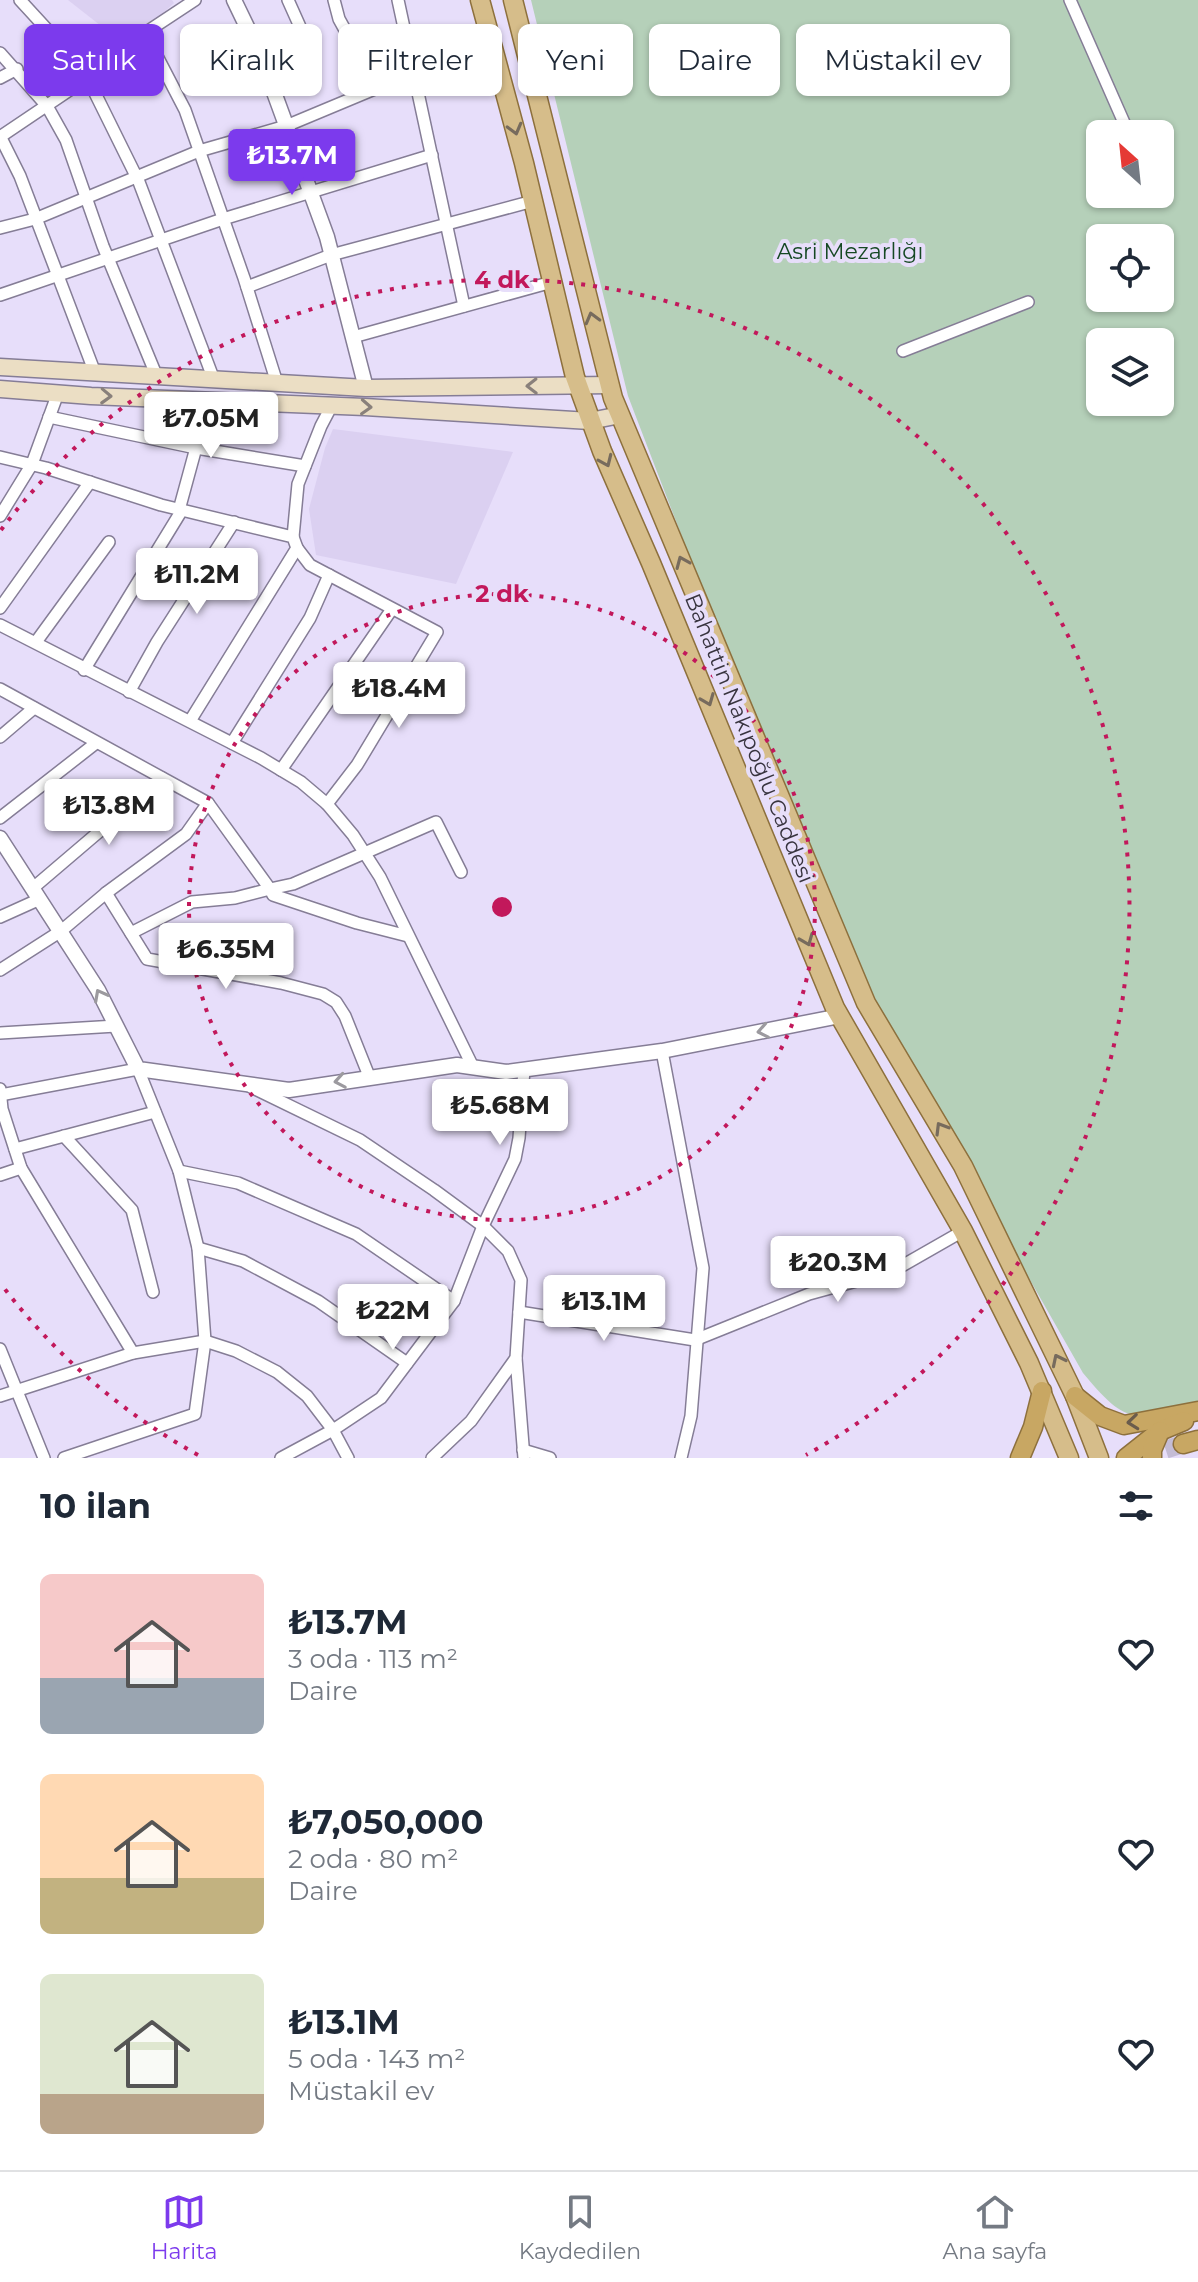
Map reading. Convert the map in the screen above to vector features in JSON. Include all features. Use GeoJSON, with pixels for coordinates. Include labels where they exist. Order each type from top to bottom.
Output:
{"type":"FeatureCollection","features":[{"type":"Feature","properties":{"kind":"highway"},"geometry":{"type":"LineString","coordinates":[[1020,1458],[1033,1427],[1042,1391]]}},
{"type":"Feature","properties":{"kind":"highway"},"geometry":{"type":"LineString","coordinates":[[1075,1396],[1100,1416],[1124,1425],[1198,1413]]}},
{"type":"Feature","properties":{"kind":"highway"},"geometry":{"type":"LineString","coordinates":[[1126,1458],[1160,1431],[1198,1413]]}},
{"type":"Feature","properties":{"kind":"highway"},"geometry":{"type":"LineString","coordinates":[[1152,1458],[1160,1431]]}},
{"type":"Feature","properties":{"kind":"main road","name":"Bahattin Nakıpoğlu Caddesi"},"geometry":{"type":"LineString","coordinates":[[480,0],[578,385],[590,421],[840,1016],[963,1231],[1042,1391],[1069,1458]]}},
{"type":"Feature","properties":{"kind":"main road","name":"Bahattin Nakıpoğlu Caddesi"},"geometry":{"type":"LineString","coordinates":[[513,0],[620,415],[866,1003],[963,1166],[1075,1396],[1099,1458]]}},
{"type":"Feature","properties":{"kind":"main road"},"geometry":{"type":"LineString","coordinates":[[0,367],[366,388],[610,385]]}},
{"type":"Feature","properties":{"kind":"main road"},"geometry":{"type":"LineString","coordinates":[[0,389],[590,421],[620,415]]}},
{"type":"Feature","properties":{"kind":"street"},"geometry":{"type":"LineString","coordinates":[[20,0],[42,24]]}},
{"type":"Feature","properties":{"kind":"street"},"geometry":{"type":"LineString","coordinates":[[156,24],[179,4],[195,0]]}},
{"type":"Feature","properties":{"kind":"street"},"geometry":{"type":"LineString","coordinates":[[234,0],[260,54],[310,192],[331,255],[366,388]]}},
{"type":"Feature","properties":{"kind":"street"},"geometry":{"type":"LineString","coordinates":[[288,0],[299,24]]}},
{"type":"Feature","properties":{"kind":"street"},"geometry":{"type":"LineString","coordinates":[[334,0],[342,24]]}},
{"type":"Feature","properties":{"kind":"street"},"geometry":{"type":"LineString","coordinates":[[398,0],[403,24]]}},
{"type":"Feature","properties":{"kind":"street"},"geometry":{"type":"LineString","coordinates":[[1070,0],[1123,120]]}},
{"type":"Feature","properties":{"kind":"street"},"geometry":{"type":"LineString","coordinates":[[0,53],[47,106],[66,140],[108,260],[157,377]]}},
{"type":"Feature","properties":{"kind":"street"},"geometry":{"type":"LineString","coordinates":[[0,78],[17,69]]}},
{"type":"Feature","properties":{"kind":"street"},"geometry":{"type":"LineString","coordinates":[[164,70],[185,110],[277,383]]}},
{"type":"Feature","properties":{"kind":"street"},"geometry":{"type":"LineString","coordinates":[[61,96],[0,137],[20,176],[95,373]]}},
{"type":"Feature","properties":{"kind":"street"},"geometry":{"type":"LineString","coordinates":[[96,96],[137,178],[214,380]]}},
{"type":"Feature","properties":{"kind":"street"},"geometry":{"type":"LineString","coordinates":[[0,228],[35,219],[199,151],[286,126],[358,96]]}},
{"type":"Feature","properties":{"kind":"street"},"geometry":{"type":"LineString","coordinates":[[418,96],[464,306]]}},
{"type":"Feature","properties":{"kind":"street"},"geometry":{"type":"LineString","coordinates":[[0,295],[108,260],[161,239],[432,155]]}},
{"type":"Feature","properties":{"kind":"street"},"geometry":{"type":"LineString","coordinates":[[247,287],[331,255],[533,201]]}},
{"type":"Feature","properties":{"kind":"street"},"geometry":{"type":"LineString","coordinates":[[353,337],[552,282]]}},
{"type":"Feature","properties":{"kind":"street"},"geometry":{"type":"LineString","coordinates":[[903,351],[1028,302]]}},
{"type":"Feature","properties":{"kind":"street"},"geometry":{"type":"LineString","coordinates":[[0,516],[32,464],[58,393]]}},
{"type":"Feature","properties":{"kind":"street"},"geometry":{"type":"LineString","coordinates":[[84,670],[181,510],[209,400]]}},
{"type":"Feature","properties":{"kind":"street"},"geometry":{"type":"LineString","coordinates":[[190,721],[295,542],[298,484],[332,405]]}},
{"type":"Feature","properties":{"kind":"street"},"geometry":{"type":"LineString","coordinates":[[49,417],[196,448],[305,466]]}},
{"type":"Feature","properties":{"kind":"street"},"geometry":{"type":"LineString","coordinates":[[0,457],[295,542],[310,565],[437,632],[357,765],[327,804]]}},
{"type":"Feature","properties":{"kind":"street"},"geometry":{"type":"LineString","coordinates":[[0,608],[90,482]]}},
{"type":"Feature","properties":{"kind":"street"},"geometry":{"type":"LineString","coordinates":[[129,692],[157,642],[234,522]]}},
{"type":"Feature","properties":{"kind":"street"},"geometry":{"type":"LineString","coordinates":[[36,642],[109,542]]}},
{"type":"Feature","properties":{"kind":"street"},"geometry":{"type":"LineString","coordinates":[[232,743],[310,618],[329,575]]}},
{"type":"Feature","properties":{"kind":"street"},"geometry":{"type":"LineString","coordinates":[[281,770],[392,609]]}},
{"type":"Feature","properties":{"kind":"street"},"geometry":{"type":"LineString","coordinates":[[0,625],[232,743],[301,782],[327,804],[380,877],[473,1067]]}},
{"type":"Feature","properties":{"kind":"street"},"geometry":{"type":"LineString","coordinates":[[0,689],[208,803],[273,895],[299,906],[408,936]]}},
{"type":"Feature","properties":{"kind":"street"},"geometry":{"type":"LineString","coordinates":[[0,737],[34,708]]}},
{"type":"Feature","properties":{"kind":"street"},"geometry":{"type":"LineString","coordinates":[[0,818],[96,743]]}},
{"type":"Feature","properties":{"kind":"street"},"geometry":{"type":"LineString","coordinates":[[0,917],[36,894],[162,778]]}},
{"type":"Feature","properties":{"kind":"street"},"geometry":{"type":"LineString","coordinates":[[0,970],[61,931],[106,893],[186,834],[208,803]]}},
{"type":"Feature","properties":{"kind":"street"},"geometry":{"type":"LineString","coordinates":[[131,933],[192,902],[235,898],[293,884],[366,855],[436,822],[461,872]]}},
{"type":"Feature","properties":{"kind":"street"},"geometry":{"type":"LineString","coordinates":[[2,846],[98,990],[138,1069],[179,1171],[198,1248],[205,1341],[195,1414],[64,1458]]}},
{"type":"Feature","properties":{"kind":"street"},"geometry":{"type":"LineString","coordinates":[[106,893],[147,959],[153,962],[194,967],[323,994],[336,1002],[345,1016],[369,1076]]}},
{"type":"Feature","properties":{"kind":"street"},"geometry":{"type":"LineString","coordinates":[[133,1353],[21,1168],[2,1109],[0,1092],[138,1069],[289,1090],[457,1065],[506,1072],[662,1051],[840,1016]]}},
{"type":"Feature","properties":{"kind":"street"},"geometry":{"type":"LineString","coordinates":[[0,1033],[116,1026]]}},
{"type":"Feature","properties":{"kind":"street"},"geometry":{"type":"LineString","coordinates":[[662,1051],[703,1268],[691,1416],[681,1458]]}},
{"type":"Feature","properties":{"kind":"street"},"geometry":{"type":"LineString","coordinates":[[281,1458],[333,1430],[381,1398],[454,1301],[483,1226],[515,1159],[524,1069]]}},
{"type":"Feature","properties":{"kind":"street"},"geometry":{"type":"LineString","coordinates":[[243,1084],[360,1140],[483,1226],[508,1251],[521,1280],[516,1358],[523,1454],[550,1458]]}},
{"type":"Feature","properties":{"kind":"street"},"geometry":{"type":"LineString","coordinates":[[15,1149],[155,1112]]}},
{"type":"Feature","properties":{"kind":"street"},"geometry":{"type":"LineString","coordinates":[[64,1136],[132,1210],[153,1292]]}},
{"type":"Feature","properties":{"kind":"street"},"geometry":{"type":"LineString","coordinates":[[0,1175],[21,1168]]}},
{"type":"Feature","properties":{"kind":"street"},"geometry":{"type":"LineString","coordinates":[[179,1171],[238,1183],[356,1234],[454,1301]]}},
{"type":"Feature","properties":{"kind":"street"},"geometry":{"type":"LineString","coordinates":[[519,1312],[695,1340],[809,1294],[893,1271],[963,1231]]}},
{"type":"Feature","properties":{"kind":"street"},"geometry":{"type":"LineString","coordinates":[[198,1248],[243,1261],[318,1301],[407,1363]]}},
{"type":"Feature","properties":{"kind":"street"},"geometry":{"type":"LineString","coordinates":[[0,1396],[133,1353],[205,1341],[236,1351],[277,1372],[307,1396],[333,1430],[348,1458]]}},
{"type":"Feature","properties":{"kind":"street"},"geometry":{"type":"LineString","coordinates":[[0,1349],[44,1458]]}},
{"type":"Feature","properties":{"kind":"street"},"geometry":{"type":"LineString","coordinates":[[432,1458],[471,1421],[516,1358]]}},
{"type":"Feature","properties":{"kind":"shaded area"},"geometry":{"type":"Polygon","coordinates":[[[68,0],[172,0],[174,3],[151,24],[99,24],[68,0]]]}},
{"type":"Feature","properties":{"kind":"shaded area"},"geometry":{"type":"Polygon","coordinates":[[[333,429],[513,452],[456,584],[316,555],[309,509],[333,429]]]}},
{"type":"Feature","properties":{"kind":"green space","name":"Asri Mezarlığı"},"geometry":{"type":"Polygon","coordinates":[[[531,0],[1198,0],[1198,1401],[1159,1413],[1133,1415],[1111,1403],[1083,1373],[866,992],[743,696],[628,396],[555,96],[633,96],[633,24],[537,24],[531,0]]]}},
{"type":"Feature","properties":{"kind":"tunnel"},"geometry":{"type":"LineString","coordinates":[[1140,1458],[1183,1444]]}}]}
